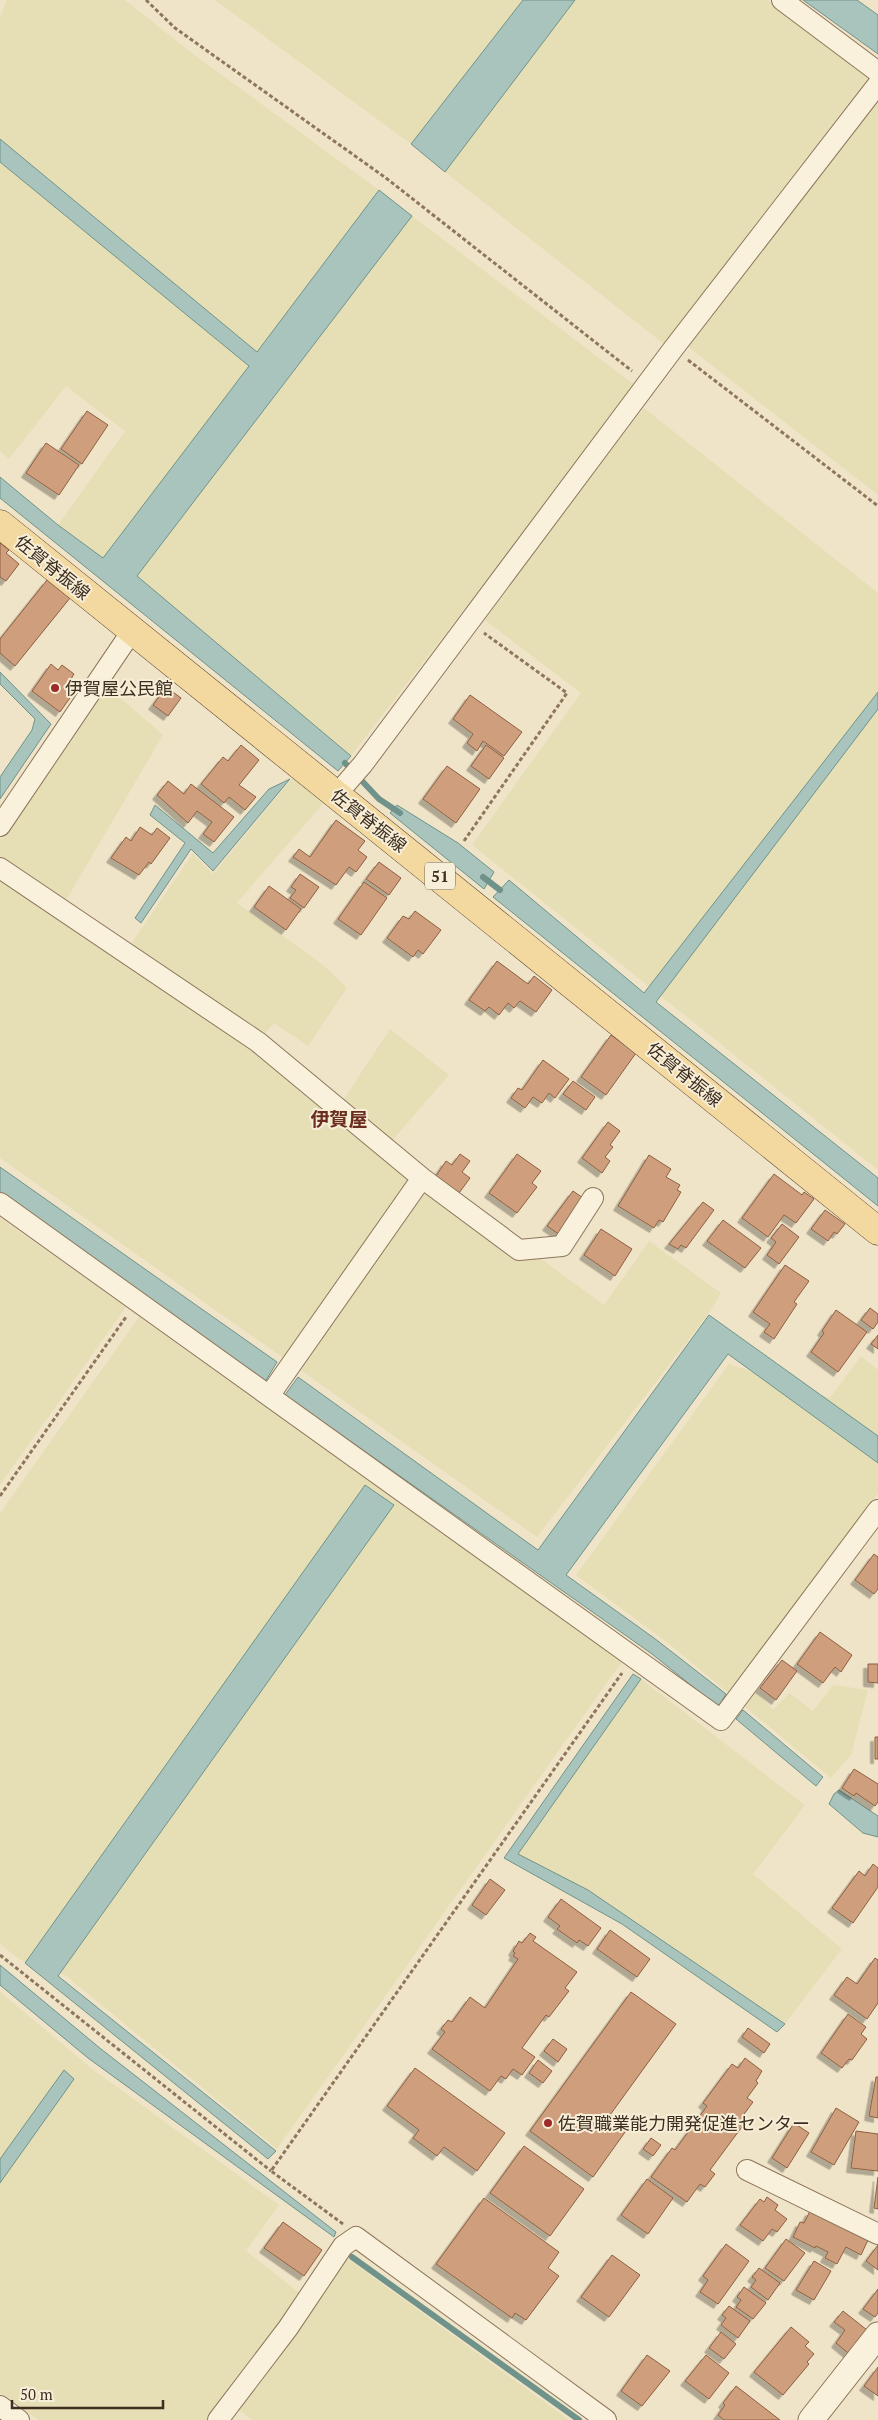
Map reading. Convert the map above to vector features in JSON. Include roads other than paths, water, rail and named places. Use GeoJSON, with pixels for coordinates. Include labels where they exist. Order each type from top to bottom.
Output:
{"type":"FeatureCollection","features":[{"type":"Feature","properties":{"kind":"main road","name":"佐賀脊振線"},"geometry":{"type":"LineString","coordinates":[[0,524],[132,631],[341,789],[878,1230]]}},
{"type":"Feature","properties":{"kind":"street"},"geometry":{"type":"LineString","coordinates":[[782,0],[878,72]]}},
{"type":"Feature","properties":{"kind":"street"},"geometry":{"type":"LineString","coordinates":[[341,789],[363,764],[674,349],[878,84]]}},
{"type":"Feature","properties":{"kind":"street"},"geometry":{"type":"LineString","coordinates":[[0,826],[132,631]]}},
{"type":"Feature","properties":{"kind":"street"},"geometry":{"type":"LineString","coordinates":[[0,868],[258,1042],[422,1178],[519,1250],[562,1246],[593,1198]]}},
{"type":"Feature","properties":{"kind":"street"},"geometry":{"type":"LineString","coordinates":[[269,1396],[422,1178]]}},
{"type":"Feature","properties":{"kind":"street"},"geometry":{"type":"LineString","coordinates":[[0,1203],[721,1720],[878,1510]]}},
{"type":"Feature","properties":{"kind":"street"},"geometry":{"type":"LineString","coordinates":[[746,2170],[878,2234]]}},
{"type":"Feature","properties":{"kind":"street"},"geometry":{"type":"LineString","coordinates":[[218,2420],[288,2328],[342,2246],[356,2237],[582,2413],[606,2420]]}},
{"type":"Feature","properties":{"kind":"street"},"geometry":{"type":"LineString","coordinates":[[811,2420],[878,2335]]}},
{"type":"Feature","properties":{"kind":"street"},"geometry":{"type":"LineString","coordinates":[[0,2406],[19,2420]]}},
{"type":"Feature","properties":{"kind":"water"},"geometry":{"type":"Polygon","coordinates":[[[523,0],[575,0],[445,172],[411,144],[523,0]]]}},
{"type":"Feature","properties":{"kind":"water"},"geometry":{"type":"Polygon","coordinates":[[[803,0],[857,0],[878,15],[878,54],[803,0]]]}},
{"type":"Feature","properties":{"kind":"water"},"geometry":{"type":"Polygon","coordinates":[[[0,139],[257,352],[379,190],[412,216],[137,576],[351,756],[338,771],[0,498],[0,477],[58,525],[103,558],[249,366],[0,162],[0,139]]]}},
{"type":"Feature","properties":{"kind":"water"},"geometry":{"type":"Polygon","coordinates":[[[0,672],[51,724],[0,799],[0,777],[32,730],[35,719],[0,684],[0,672]]]}},
{"type":"Feature","properties":{"kind":"water"},"geometry":{"type":"Polygon","coordinates":[[[878,692],[878,709],[656,1002],[878,1178],[878,1206],[493,897],[509,880],[644,993],[878,692]]]}},
{"type":"Feature","properties":{"kind":"water"},"geometry":{"type":"Polygon","coordinates":[[[290,779],[213,871],[191,849],[141,923],[135,918],[185,843],[150,815],[155,805],[213,853],[269,789],[290,779]]]}},
{"type":"Feature","properties":{"kind":"water"},"geometry":{"type":"Polygon","coordinates":[[[397,805],[458,843],[494,872],[484,889],[390,813],[397,805]]]}},
{"type":"Feature","properties":{"kind":"water"},"geometry":{"type":"Polygon","coordinates":[[[0,1167],[277,1362],[265,1382],[0,1194],[0,1167]]]}},
{"type":"Feature","properties":{"kind":"water"},"geometry":{"type":"Polygon","coordinates":[[[709,1315],[878,1436],[878,1463],[728,1354],[566,1575],[654,1638],[726,1694],[718,1707],[652,1654],[285,1395],[298,1377],[538,1550],[709,1315]]]}},
{"type":"Feature","properties":{"kind":"water"},"geometry":{"type":"Polygon","coordinates":[[[365,1485],[394,1505],[58,1976],[276,2151],[268,2159],[25,1963],[365,1485]]]}},
{"type":"Feature","properties":{"kind":"water"},"geometry":{"type":"Polygon","coordinates":[[[633,1674],[641,1679],[518,1854],[588,1890],[785,2024],[777,2032],[622,1924],[504,1858],[633,1674]]]}},
{"type":"Feature","properties":{"kind":"water"},"geometry":{"type":"Polygon","coordinates":[[[743,1710],[823,1777],[816,1786],[736,1719],[743,1710]]]}},
{"type":"Feature","properties":{"kind":"water"},"geometry":{"type":"Polygon","coordinates":[[[839,1790],[878,1816],[878,1837],[863,1833],[829,1804],[834,1794],[839,1790]]]}},
{"type":"Feature","properties":{"kind":"water"},"geometry":{"type":"Polygon","coordinates":[[[0,1965],[101,2049],[336,2232],[334,2237],[88,2058],[0,1985],[0,1965]]]}},
{"type":"Feature","properties":{"kind":"water"},"geometry":{"type":"Polygon","coordinates":[[[64,2070],[74,2079],[0,2183],[0,2159],[64,2070]]]}},
{"type":"Feature","properties":{"kind":"waterway"},"geometry":{"type":"LineString","coordinates":[[345,763],[379,799],[400,813]]}},
{"type":"Feature","properties":{"kind":"waterway"},"geometry":{"type":"LineString","coordinates":[[483,877],[500,890]]}},
{"type":"Feature","properties":{"kind":"waterway"},"geometry":{"type":"LineString","coordinates":[[352,2257],[579,2420]]}},
{"type":"Feature","properties":{"kind":"place","name":"伊賀屋公民館"},"geometry":{"type":"Point","coordinates":[55,688]}},
{"type":"Feature","properties":{"kind":"place","name":"佐賀職業能力開発促進センター"},"geometry":{"type":"Point","coordinates":[548,2123]}},
{"type":"Feature","properties":{"kind":"district","name":"伊賀屋"},"geometry":{"type":"Point","coordinates":[339,1118]}}]}
